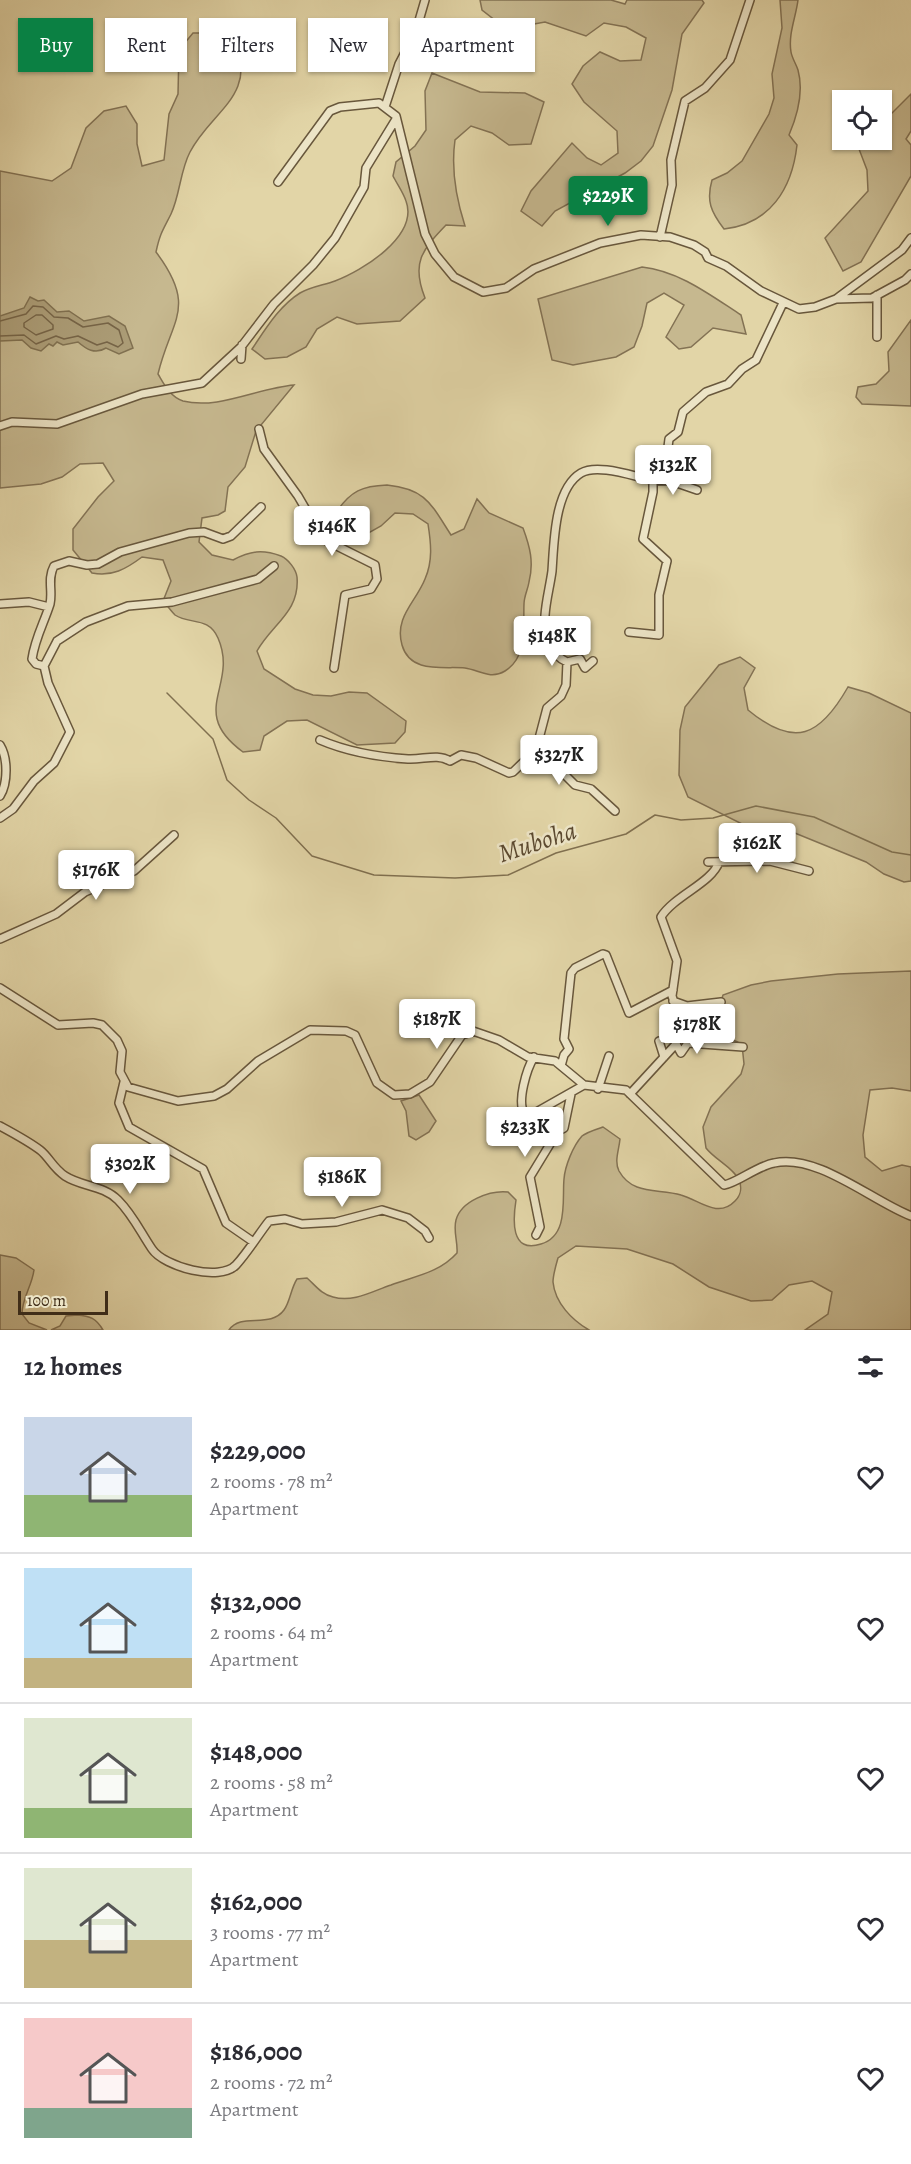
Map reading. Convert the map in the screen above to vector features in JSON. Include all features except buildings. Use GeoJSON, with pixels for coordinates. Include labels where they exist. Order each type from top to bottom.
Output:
{"type":"FeatureCollection","features":[{"type":"Feature","properties":{"kind":"street"},"geometry":{"type":"LineString","coordinates":[[385,107],[399,64],[416,31],[424,0]]}},
{"type":"Feature","properties":{"kind":"street"},"geometry":{"type":"LineString","coordinates":[[660,237],[672,185],[671,160],[685,101],[705,88],[730,60],[750,0]]}},
{"type":"Feature","properties":{"kind":"street"},"geometry":{"type":"LineString","coordinates":[[278,182],[330,111],[357,104],[379,103],[396,119],[424,234],[443,267],[483,292],[506,288],[534,269],[613,239],[641,235],[670,237],[694,244],[705,252],[708,258],[726,266],[783,303],[808,309],[836,299],[902,250],[911,238]]}},
{"type":"Feature","properties":{"kind":"street"},"geometry":{"type":"LineString","coordinates":[[0,426],[12,422],[57,424],[142,394],[202,383],[242,345],[273,304],[313,265],[342,228],[364,187],[366,168],[396,119]]}},
{"type":"Feature","properties":{"kind":"street"},"geometry":{"type":"LineString","coordinates":[[836,299],[872,298],[905,280],[911,274]]}},
{"type":"Feature","properties":{"kind":"street"},"geometry":{"type":"LineString","coordinates":[[877,295],[877,338]]}},
{"type":"Feature","properties":{"kind":"street"},"geometry":{"type":"LineString","coordinates":[[629,632],[659,635],[659,594],[667,561],[643,539],[653,492],[651,474],[657,454],[669,447],[669,438],[678,432],[683,411],[706,392],[728,384],[742,369],[756,360],[783,303]]}},
{"type":"Feature","properties":{"kind":"street"},"geometry":{"type":"LineString","coordinates":[[241,358],[242,345]]}},
{"type":"Feature","properties":{"kind":"street"},"geometry":{"type":"LineString","coordinates":[[259,429],[264,448],[298,496],[323,539],[375,565],[377,579],[371,589],[345,594],[334,668]]}},
{"type":"Feature","properties":{"kind":"street"},"geometry":{"type":"LineString","coordinates":[[567,663],[554,653],[548,643],[544,604],[552,574],[555,530],[573,479],[583,471],[620,472],[653,480],[671,481],[697,490]]}},
{"type":"Feature","properties":{"kind":"street"},"geometry":{"type":"LineString","coordinates":[[44,666],[36,664],[32,658],[35,639],[49,607],[50,574],[60,562],[98,564],[120,552],[189,533],[204,532],[223,539],[231,536],[261,507]]}},
{"type":"Feature","properties":{"kind":"street"},"geometry":{"type":"LineString","coordinates":[[0,818],[13,809],[34,781],[54,763],[69,732],[48,684],[44,666],[57,641],[86,622],[128,606],[172,602],[258,579],[274,566]]}},
{"type":"Feature","properties":{"kind":"street"},"geometry":{"type":"LineString","coordinates":[[0,604],[29,602],[49,607]]}},
{"type":"Feature","properties":{"kind":"street"},"geometry":{"type":"LineString","coordinates":[[567,663],[580,659],[585,668],[593,661]]}},
{"type":"Feature","properties":{"kind":"street"},"geometry":{"type":"LineString","coordinates":[[320,740],[349,752],[408,759],[442,757],[450,761],[461,755],[476,758],[509,773],[536,750],[537,739],[547,708],[561,696],[566,685],[567,663]]}},
{"type":"Feature","properties":{"kind":"street"},"geometry":{"type":"LineString","coordinates":[[537,739],[540,755],[548,757],[575,785],[591,789],[615,811]]}},
{"type":"Feature","properties":{"kind":"street"},"geometry":{"type":"LineString","coordinates":[[0,745],[6,767],[4,789],[0,796]]}},
{"type":"Feature","properties":{"kind":"street"},"geometry":{"type":"LineString","coordinates":[[0,939],[56,914],[85,892],[134,871],[174,836]]}},
{"type":"Feature","properties":{"kind":"street"},"geometry":{"type":"LineString","coordinates":[[708,862],[770,861],[809,871]]}},
{"type":"Feature","properties":{"kind":"street"},"geometry":{"type":"LineString","coordinates":[[630,1094],[676,1044],[680,1020],[673,1001],[677,961],[661,917],[686,891],[716,870],[719,862]]}},
{"type":"Feature","properties":{"kind":"street"},"geometry":{"type":"LineString","coordinates":[[561,1066],[564,1055],[569,1049],[564,1039],[571,973],[575,968],[603,954],[606,955],[629,1013],[673,990]]}},
{"type":"Feature","properties":{"kind":"street"},"geometry":{"type":"LineString","coordinates":[[0,988],[58,1025],[93,1023],[102,1025],[117,1040],[122,1052],[120,1072],[124,1082],[140,1093],[178,1101],[214,1096],[227,1089],[258,1060],[310,1030],[346,1031],[355,1035],[377,1083],[394,1095],[410,1094],[421,1089],[435,1075],[462,1035],[469,1031],[499,1040],[528,1057],[553,1060],[584,1085],[598,1089],[623,1089],[724,1185],[774,1163],[794,1162],[826,1173],[911,1216]]}},
{"type":"Feature","properties":{"kind":"street"},"geometry":{"type":"LineString","coordinates":[[673,1001],[687,1006],[721,1002]]}},
{"type":"Feature","properties":{"kind":"street"},"geometry":{"type":"LineString","coordinates":[[659,1041],[664,1056]]}},
{"type":"Feature","properties":{"kind":"street"},"geometry":{"type":"LineString","coordinates":[[676,1044],[681,1053],[688,1043],[743,1047]]}},
{"type":"Feature","properties":{"kind":"street"},"geometry":{"type":"LineString","coordinates":[[598,1089],[609,1056]]}},
{"type":"Feature","properties":{"kind":"street"},"geometry":{"type":"LineString","coordinates":[[534,1057],[526,1070],[521,1107],[523,1112],[531,1115],[584,1085]]}},
{"type":"Feature","properties":{"kind":"street"},"geometry":{"type":"LineString","coordinates":[[124,1082],[119,1103],[129,1127],[203,1169],[226,1223],[252,1241]]}},
{"type":"Feature","properties":{"kind":"street"},"geometry":{"type":"LineString","coordinates":[[536,1235],[540,1227],[530,1177],[536,1164],[545,1156],[558,1131],[564,1128],[571,1094]]}},
{"type":"Feature","properties":{"kind":"street"},"geometry":{"type":"LineString","coordinates":[[0,1126],[41,1151],[50,1165],[77,1183],[97,1187],[119,1201],[138,1224],[152,1250],[165,1261],[190,1270],[224,1272],[235,1267],[252,1241],[270,1221],[276,1219],[302,1224],[336,1221],[382,1210],[408,1218],[425,1231],[429,1238]]}},
{"type":"Feature","properties":{"kind":"shaded area"},"geometry":{"type":"Polygon","coordinates":[[[480,0],[611,0],[625,4],[627,0],[702,0],[704,3],[682,34],[672,90],[653,146],[641,161],[625,173],[555,211],[542,226],[521,211],[531,191],[572,143],[587,158],[601,165],[618,153],[617,131],[584,102],[572,84],[583,66],[600,52],[620,61],[641,60],[646,38],[626,27],[604,23],[586,36],[545,22],[535,24],[535,18],[492,18],[482,10],[480,0]]]}},
{"type":"Feature","properties":{"kind":"shaded area"},"geometry":{"type":"Polygon","coordinates":[[[780,0],[798,0],[790,45],[800,78],[797,111],[789,135],[797,145],[794,161],[784,190],[766,212],[740,226],[724,229],[711,206],[712,180],[727,173],[742,161],[769,114],[774,98],[772,74],[782,28],[780,0]]]}},
{"type":"Feature","properties":{"kind":"shaded area"},"geometry":{"type":"Polygon","coordinates":[[[193,33],[199,33],[199,72],[241,72],[241,76],[229,102],[190,152],[174,207],[159,240],[156,252],[169,271],[179,301],[178,313],[158,374],[174,396],[183,401],[196,403],[224,401],[294,385],[256,431],[245,467],[228,487],[225,511],[202,518],[199,542],[212,555],[233,560],[251,553],[268,552],[281,556],[289,562],[297,577],[297,589],[290,609],[257,651],[264,669],[295,689],[313,695],[367,693],[406,721],[405,732],[395,743],[357,745],[307,720],[287,721],[264,736],[260,750],[243,752],[227,737],[218,724],[216,711],[223,670],[223,655],[218,638],[214,631],[204,624],[175,615],[163,601],[171,581],[163,560],[142,557],[119,571],[99,574],[92,573],[73,550],[73,529],[114,481],[103,463],[80,464],[62,477],[41,484],[0,488],[0,171],[52,181],[71,168],[86,128],[104,111],[126,106],[137,124],[137,144],[142,166],[164,160],[169,114],[178,94],[178,72],[187,72],[187,40],[193,33]]]}},
{"type":"Feature","properties":{"kind":"shaded area"},"geometry":{"type":"Polygon","coordinates":[[[432,73],[480,92],[525,93],[544,102],[531,144],[509,145],[492,133],[471,126],[455,140],[455,183],[465,226],[446,225],[425,250],[419,266],[419,275],[425,298],[400,321],[357,324],[337,317],[317,329],[306,347],[287,357],[265,359],[252,349],[273,319],[292,298],[304,291],[346,276],[373,261],[386,250],[404,227],[408,214],[406,201],[393,176],[396,162],[415,146],[426,130],[425,91],[432,73]]]}},
{"type":"Feature","properties":{"kind":"shaded area"},"geometry":{"type":"Polygon","coordinates":[[[911,94],[911,131],[906,139],[911,145],[911,176],[861,262],[843,271],[825,238],[868,191],[867,170],[859,150],[892,150],[892,113],[911,94]]]}},
{"type":"Feature","properties":{"kind":"shaded area"},"geometry":{"type":"Polygon","coordinates":[[[642,267],[669,273],[718,300],[741,315],[746,334],[713,328],[691,347],[679,349],[666,337],[684,305],[664,293],[647,303],[634,347],[616,357],[573,365],[552,360],[538,299],[642,267]]]}},
{"type":"Feature","properties":{"kind":"shaded area"},"geometry":{"type":"Polygon","coordinates":[[[911,320],[911,406],[862,404],[856,397],[858,387],[876,384],[889,371],[888,352],[911,320]]]}},
{"type":"Feature","properties":{"kind":"shaded area"},"geometry":{"type":"Polygon","coordinates":[[[387,485],[419,494],[432,507],[451,535],[464,529],[477,499],[489,513],[523,528],[529,548],[531,568],[524,601],[523,641],[518,658],[505,671],[489,675],[465,668],[429,667],[412,661],[406,654],[400,635],[401,626],[428,572],[431,552],[428,524],[413,514],[395,513],[381,526],[365,535],[348,525],[337,511],[352,494],[364,488],[387,485]]]}},
{"type":"Feature","properties":{"kind":"shaded area"},"geometry":{"type":"Polygon","coordinates":[[[740,657],[755,668],[744,688],[748,710],[780,730],[793,733],[805,732],[816,726],[838,704],[848,687],[869,693],[911,713],[911,881],[904,882],[884,874],[866,862],[785,829],[763,824],[742,824],[688,797],[679,775],[680,730],[685,707],[719,665],[740,657]]]}},
{"type":"Feature","properties":{"kind":"shaded area"},"geometry":{"type":"Polygon","coordinates":[[[911,971],[911,1091],[892,1088],[870,1090],[863,1135],[865,1157],[882,1171],[902,1165],[911,1167],[911,1330],[805,1330],[828,1314],[832,1292],[812,1281],[789,1285],[772,1300],[751,1301],[709,1287],[673,1264],[627,1249],[576,1246],[558,1258],[554,1273],[554,1290],[565,1310],[589,1330],[229,1330],[241,1322],[271,1319],[278,1316],[286,1307],[297,1279],[307,1278],[329,1296],[348,1298],[363,1296],[435,1270],[457,1253],[455,1224],[459,1213],[470,1202],[485,1195],[508,1192],[516,1200],[514,1225],[519,1239],[524,1244],[531,1246],[550,1240],[560,1225],[565,1174],[573,1151],[582,1136],[603,1127],[620,1139],[617,1159],[619,1171],[632,1184],[647,1190],[681,1195],[708,1207],[729,1206],[739,1196],[740,1183],[733,1171],[706,1148],[703,1127],[711,1107],[741,1074],[744,1064],[742,1045],[732,1040],[700,1032],[705,1018],[718,1010],[723,995],[751,985],[838,974],[911,971]]]}},
{"type":"Feature","properties":{"kind":"shaded area"},"geometry":{"type":"Polygon","coordinates":[[[419,1095],[436,1121],[429,1132],[416,1140],[409,1136],[406,1111],[401,1101],[419,1095]]]}},
{"type":"Feature","properties":{"kind":"shaded area"},"geometry":{"type":"Polygon","coordinates":[[[0,1255],[16,1258],[34,1270],[22,1314],[29,1323],[47,1330],[0,1330],[0,1255]]]}},
{"type":"Feature","properties":{"kind":"shaded area"},"geometry":{"type":"Polygon","coordinates":[[[77,1315],[92,1318],[103,1330],[51,1330],[60,1326],[66,1316],[77,1315]]]}},
{"type":"Feature","properties":{"kind":"water"},"geometry":{"type":"Polygon","coordinates":[[[30,297],[38,301],[44,300],[57,312],[69,311],[84,321],[109,316],[125,326],[133,348],[119,354],[106,348],[98,351],[91,350],[78,342],[63,345],[57,342],[53,346],[49,344],[41,351],[31,348],[22,340],[0,341],[0,316],[24,308],[30,297]]]}},
{"type":"Feature","properties":{"kind":"waterway","name":"Muboha"},"geometry":{"type":"LineString","coordinates":[[167,693],[213,739],[227,780],[249,800],[276,818],[312,856],[374,875],[455,878],[508,875],[556,853],[626,834],[655,815],[681,820],[713,818],[756,806],[814,817],[892,852],[911,855]]}}]}
